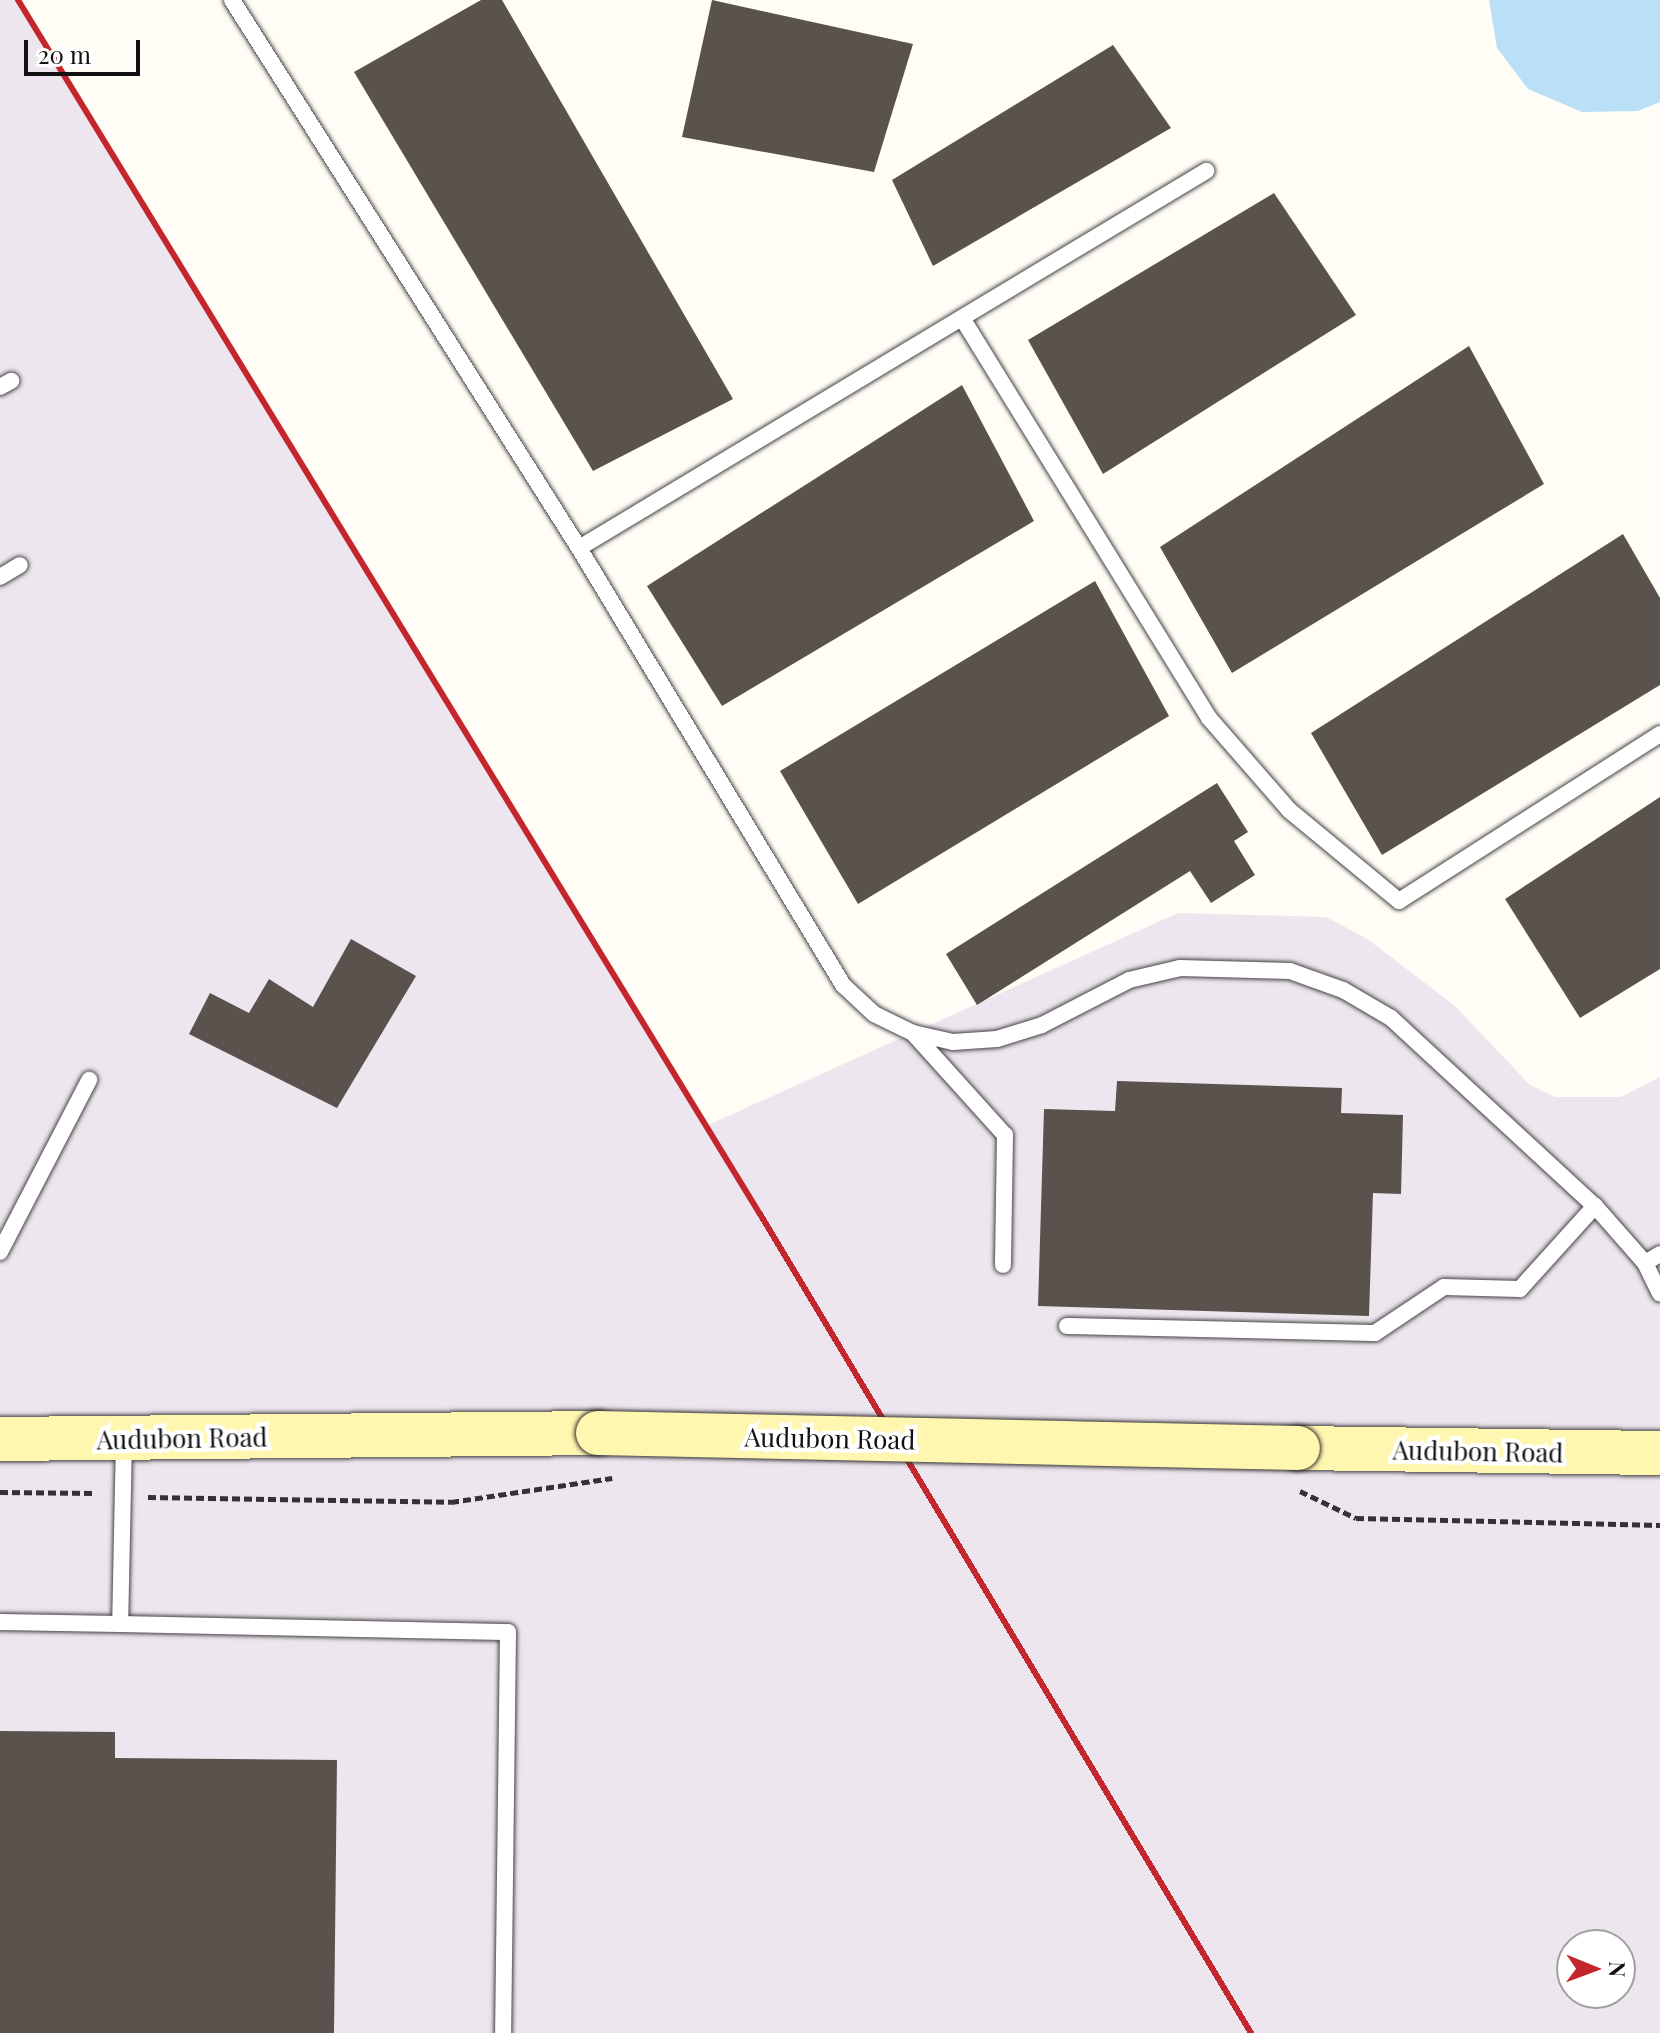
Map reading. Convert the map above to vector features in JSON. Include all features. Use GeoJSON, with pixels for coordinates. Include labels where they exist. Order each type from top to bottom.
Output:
{"type":"FeatureCollection","features":[{"type":"Feature","properties":{"kind":"street","name":"Audubon Road"},"geometry":{"type":"LineString","coordinates":[[0,1439],[598,1433],[1297,1468],[1660,1453]]}},
{"type":"Feature","properties":{"kind":"lane"},"geometry":{"type":"LineString","coordinates":[[232,0],[579,548],[843,985],[874,1014],[913,1033],[953,1042],[997,1039],[1042,1025],[1129,980],[1180,968],[1290,971],[1343,990],[1391,1018],[1653,1258],[1660,1294]]}},
{"type":"Feature","properties":{"kind":"lane"},"geometry":{"type":"LineString","coordinates":[[579,548],[1206,171]]}},
{"type":"Feature","properties":{"kind":"lane"},"geometry":{"type":"LineString","coordinates":[[962,318],[1209,718],[1289,810],[1399,901],[1660,734]]}},
{"type":"Feature","properties":{"kind":"lane"},"geometry":{"type":"LineString","coordinates":[[0,577],[20,565]]}},
{"type":"Feature","properties":{"kind":"lane"},"geometry":{"type":"LineString","coordinates":[[913,1033],[1005,1135],[1003,1265]]}},
{"type":"Feature","properties":{"kind":"lane"},"geometry":{"type":"LineString","coordinates":[[0,1252],[89,1080]]}},
{"type":"Feature","properties":{"kind":"lane"},"geometry":{"type":"LineString","coordinates":[[1067,1326],[1375,1333],[1444,1287],[1520,1289],[1595,1206]]}},
{"type":"Feature","properties":{"kind":"lane"},"geometry":{"type":"LineString","coordinates":[[120,1624],[124,1438]]}},
{"type":"Feature","properties":{"kind":"lane"},"geometry":{"type":"LineString","coordinates":[[0,1622],[508,1632],[503,2033]]}},
{"type":"Feature","properties":{"kind":"path"},"geometry":{"type":"LineString","coordinates":[[1297,1468],[1356,1518],[1660,1525]]}},
{"type":"Feature","properties":{"kind":"path"},"geometry":{"type":"LineString","coordinates":[[0,1492],[451,1502],[624,1476]]}},
{"type":"Feature","properties":{"kind":"shaded area"},"geometry":{"type":"Polygon","coordinates":[[[0,0],[18,0],[706,1126],[1178,913],[1326,917],[1366,938],[1454,1005],[1530,1085],[1555,1097],[1621,1097],[1660,1077],[1660,2033],[0,2033],[0,0]]]}},
{"type":"Feature","properties":{"kind":"water"},"geometry":{"type":"Polygon","coordinates":[[[1489,0],[1660,0],[1660,102],[1638,111],[1582,112],[1528,89],[1497,48],[1489,0]]]}},
{"type":"Feature","properties":{"kind":"building"},"geometry":{"type":"Polygon","coordinates":[[[481,0],[502,0],[733,399],[593,471],[354,72],[481,0]]]}},
{"type":"Feature","properties":{"kind":"building"},"geometry":{"type":"Polygon","coordinates":[[[712,0],[913,44],[874,172],[682,137],[712,0]]]}},
{"type":"Feature","properties":{"kind":"building"},"geometry":{"type":"Polygon","coordinates":[[[1113,45],[1171,128],[933,266],[892,180],[1113,45]]]}},
{"type":"Feature","properties":{"kind":"building"},"geometry":{"type":"Polygon","coordinates":[[[1274,193],[1356,315],[1103,474],[1028,340],[1274,193]]]}},
{"type":"Feature","properties":{"kind":"building"},"geometry":{"type":"Polygon","coordinates":[[[1469,346],[1544,484],[1232,673],[1160,547],[1469,346]]]}},
{"type":"Feature","properties":{"kind":"building"},"geometry":{"type":"Polygon","coordinates":[[[962,385],[1034,521],[722,706],[647,586],[962,385]]]}},
{"type":"Feature","properties":{"kind":"building"},"geometry":{"type":"Polygon","coordinates":[[[1623,534],[1660,598],[1660,685],[1382,855],[1311,733],[1623,534]]]}},
{"type":"Feature","properties":{"kind":"building"},"geometry":{"type":"Polygon","coordinates":[[[1095,581],[1169,716],[858,904],[780,771],[1095,581]]]}},
{"type":"Feature","properties":{"kind":"building"},"geometry":{"type":"Polygon","coordinates":[[[1217,783],[1248,832],[1234,841],[1255,875],[1211,903],[1190,871],[977,1005],[946,954],[1217,783]]]}},
{"type":"Feature","properties":{"kind":"building"},"geometry":{"type":"Polygon","coordinates":[[[1660,797],[1660,969],[1580,1018],[1505,899],[1660,797]]]}},
{"type":"Feature","properties":{"kind":"building"},"geometry":{"type":"Polygon","coordinates":[[[351,939],[416,976],[337,1108],[189,1034],[210,993],[249,1013],[269,979],[313,1007],[351,939]]]}},
{"type":"Feature","properties":{"kind":"building"},"geometry":{"type":"Polygon","coordinates":[[[1117,1081],[1342,1088],[1341,1113],[1403,1115],[1401,1194],[1373,1193],[1369,1316],[1038,1306],[1044,1109],[1115,1111],[1117,1081]]]}},
{"type":"Feature","properties":{"kind":"building"},"geometry":{"type":"Polygon","coordinates":[[[0,1731],[115,1732],[115,1758],[337,1760],[334,2033],[0,2033],[0,1731]]]}},
{"type":"Feature","properties":{"kind":"railway"},"geometry":{"type":"LineString","coordinates":[[18,0],[760,1214],[1251,2033]]}}]}
